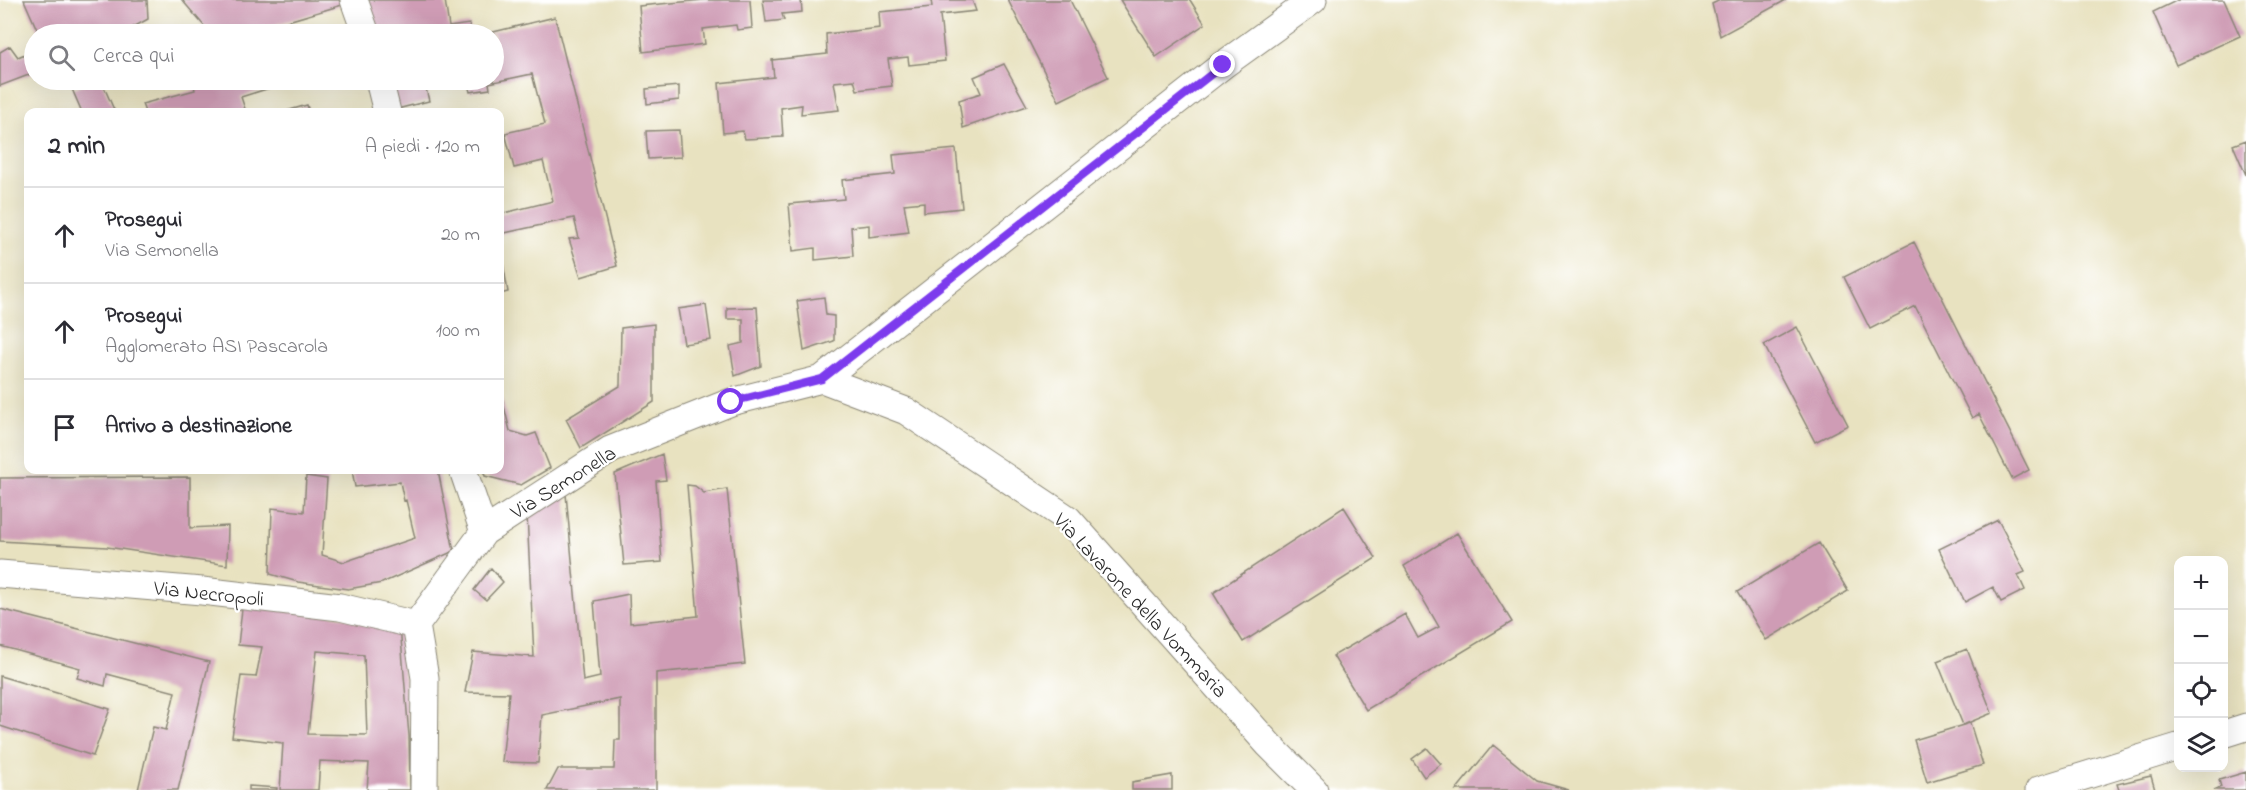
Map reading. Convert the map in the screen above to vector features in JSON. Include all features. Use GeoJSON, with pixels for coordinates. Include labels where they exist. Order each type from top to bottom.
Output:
{"type":"FeatureCollection","features":[{"type":"Feature","properties":{"kind":"street"},"geometry":{"type":"LineString","coordinates":[[354,0],[362,24]]}},
{"type":"Feature","properties":{"kind":"street"},"geometry":{"type":"LineString","coordinates":[[822,379],[1223,65],[1312,0]]}},
{"type":"Feature","properties":{"kind":"street"},"geometry":{"type":"LineString","coordinates":[[381,90],[386,108]]}},
{"type":"Feature","properties":{"kind":"street","name":"Via Semonella"},"geometry":{"type":"LineString","coordinates":[[416,625],[484,532],[610,450],[731,402],[822,379]]}},
{"type":"Feature","properties":{"kind":"street","name":"Via Lavarone della Vommaria"},"geometry":{"type":"LineString","coordinates":[[822,379],[906,411],[1068,519],[1269,745],[1314,790]]}},
{"type":"Feature","properties":{"kind":"street"},"geometry":{"type":"LineString","coordinates":[[464,474],[484,532]]}},
{"type":"Feature","properties":{"kind":"street","name":"Via Necropoli"},"geometry":{"type":"LineString","coordinates":[[0,574],[202,591],[340,607],[416,625]]}},
{"type":"Feature","properties":{"kind":"street"},"geometry":{"type":"LineString","coordinates":[[416,625],[425,678],[424,790]]}},
{"type":"Feature","properties":{"kind":"street"},"geometry":{"type":"LineString","coordinates":[[2228,732],[2246,727]]}},
{"type":"Feature","properties":{"kind":"street"},"geometry":{"type":"LineString","coordinates":[[2039,790],[2174,748]]}},
{"type":"Feature","properties":{"kind":"building"},"geometry":{"type":"Polygon","coordinates":[[[24,0],[147,0],[148,19],[139,24],[35,24],[24,0]]]}},
{"type":"Feature","properties":{"kind":"building"},"geometry":{"type":"Polygon","coordinates":[[[182,0],[339,0],[342,5],[278,24],[202,24],[182,0]]]}},
{"type":"Feature","properties":{"kind":"building"},"geometry":{"type":"Polygon","coordinates":[[[366,0],[445,0],[449,24],[375,24],[366,0]]]}},
{"type":"Feature","properties":{"kind":"building"},"geometry":{"type":"Polygon","coordinates":[[[704,0],[750,0],[752,28],[737,30],[736,25],[703,29],[705,44],[643,52],[639,6],[704,0]]]}},
{"type":"Feature","properties":{"kind":"building"},"geometry":{"type":"Polygon","coordinates":[[[763,0],[801,0],[802,12],[782,14],[784,20],[766,22],[763,0]]]}},
{"type":"Feature","properties":{"kind":"building"},"geometry":{"type":"Polygon","coordinates":[[[931,0],[972,0],[976,11],[940,15],[945,61],[909,65],[908,57],[888,59],[892,86],[857,90],[854,80],[834,82],[839,110],[801,114],[802,105],[781,108],[783,137],[745,139],[743,131],[723,133],[719,83],[774,77],[772,60],[827,54],[826,34],[880,28],[879,12],[932,7],[931,0]]]}},
{"type":"Feature","properties":{"kind":"building"},"geometry":{"type":"Polygon","coordinates":[[[1008,0],[1070,0],[1108,77],[1059,101],[1008,0]]]}},
{"type":"Feature","properties":{"kind":"building"},"geometry":{"type":"Polygon","coordinates":[[[1120,0],[1190,0],[1205,24],[1156,57],[1120,0]]]}},
{"type":"Feature","properties":{"kind":"building"},"geometry":{"type":"Polygon","coordinates":[[[1720,0],[1786,0],[1720,36],[1712,4],[1720,0]]]}},
{"type":"Feature","properties":{"kind":"building"},"geometry":{"type":"Polygon","coordinates":[[[2178,0],[2224,0],[2240,36],[2176,65],[2153,12],[2178,0]]]}},
{"type":"Feature","properties":{"kind":"building"},"geometry":{"type":"Polygon","coordinates":[[[555,17],[617,266],[581,277],[569,239],[579,238],[574,218],[504,233],[504,213],[553,201],[543,161],[514,168],[505,133],[545,124],[532,74],[504,80],[504,29],[555,17]]]}},
{"type":"Feature","properties":{"kind":"building"},"geometry":{"type":"Polygon","coordinates":[[[10,46],[18,57],[24,54],[24,77],[0,86],[0,52],[10,46]]]}},
{"type":"Feature","properties":{"kind":"building"},"geometry":{"type":"Polygon","coordinates":[[[1004,64],[1027,106],[963,128],[959,100],[981,93],[974,77],[1004,64]]]}},
{"type":"Feature","properties":{"kind":"building"},"geometry":{"type":"Polygon","coordinates":[[[679,86],[679,100],[647,104],[646,89],[679,86]]]}},
{"type":"Feature","properties":{"kind":"building"},"geometry":{"type":"Polygon","coordinates":[[[72,90],[105,90],[113,108],[80,108],[72,90]]]}},
{"type":"Feature","properties":{"kind":"building"},"geometry":{"type":"Polygon","coordinates":[[[195,90],[263,90],[241,97],[245,108],[144,108],[142,104],[195,90]]]}},
{"type":"Feature","properties":{"kind":"building"},"geometry":{"type":"Polygon","coordinates":[[[392,90],[426,90],[429,101],[397,108],[392,90]]]}},
{"type":"Feature","properties":{"kind":"building"},"geometry":{"type":"Polygon","coordinates":[[[679,130],[681,157],[648,159],[646,131],[679,130]]]}},
{"type":"Feature","properties":{"kind":"building"},"geometry":{"type":"Polygon","coordinates":[[[2246,140],[2246,175],[2233,145],[2246,140]]]}},
{"type":"Feature","properties":{"kind":"building"},"geometry":{"type":"Polygon","coordinates":[[[956,149],[962,208],[924,212],[924,202],[904,204],[909,232],[869,237],[869,225],[851,227],[853,256],[815,260],[815,248],[793,251],[789,204],[844,199],[842,180],[895,174],[893,155],[956,149]]]}},
{"type":"Feature","properties":{"kind":"building"},"geometry":{"type":"Polygon","coordinates":[[[1914,242],[2029,470],[2012,479],[1979,414],[1972,418],[1915,306],[1870,329],[1844,277],[1914,242]]]}},
{"type":"Feature","properties":{"kind":"building"},"geometry":{"type":"Polygon","coordinates":[[[504,269],[508,292],[504,293],[504,269]]]}},
{"type":"Feature","properties":{"kind":"building"},"geometry":{"type":"Polygon","coordinates":[[[824,297],[826,315],[834,316],[834,341],[804,351],[797,301],[824,297]]]}},
{"type":"Feature","properties":{"kind":"building"},"geometry":{"type":"Polygon","coordinates":[[[706,305],[711,340],[684,344],[678,309],[706,305]]]}},
{"type":"Feature","properties":{"kind":"building"},"geometry":{"type":"Polygon","coordinates":[[[757,307],[761,366],[735,376],[730,346],[743,343],[743,319],[727,319],[727,308],[757,307]]]}},
{"type":"Feature","properties":{"kind":"building"},"geometry":{"type":"Polygon","coordinates":[[[654,324],[654,402],[581,448],[566,419],[620,386],[621,328],[654,324]]]}},
{"type":"Feature","properties":{"kind":"building"},"geometry":{"type":"Polygon","coordinates":[[[1797,327],[1848,425],[1815,442],[1764,345],[1797,327]]]}},
{"type":"Feature","properties":{"kind":"building"},"geometry":{"type":"Polygon","coordinates":[[[504,406],[510,431],[527,436],[536,433],[550,468],[521,485],[484,474],[504,474],[504,406]]]}},
{"type":"Feature","properties":{"kind":"building"},"geometry":{"type":"Polygon","coordinates":[[[662,454],[666,480],[656,481],[662,562],[624,565],[615,474],[662,454]]]}},
{"type":"Feature","properties":{"kind":"building"},"geometry":{"type":"Polygon","coordinates":[[[353,474],[439,474],[454,551],[382,583],[348,589],[298,582],[270,574],[272,508],[304,512],[306,476],[327,479],[322,555],[344,562],[415,538],[400,482],[355,487],[353,474]]]}},
{"type":"Feature","properties":{"kind":"building"},"geometry":{"type":"Polygon","coordinates":[[[190,477],[190,528],[228,526],[227,565],[107,547],[0,541],[0,478],[190,477]]]}},
{"type":"Feature","properties":{"kind":"building"},"geometry":{"type":"Polygon","coordinates":[[[687,485],[695,486],[704,493],[727,489],[745,664],[656,673],[656,790],[547,790],[558,769],[614,769],[615,740],[620,740],[620,699],[542,715],[538,763],[502,762],[509,693],[465,692],[473,652],[534,657],[527,514],[566,494],[583,681],[600,677],[594,601],[629,594],[630,623],[698,616],[687,485]]]}},
{"type":"Feature","properties":{"kind":"building"},"geometry":{"type":"Polygon","coordinates":[[[1344,507],[1376,558],[1243,642],[1213,593],[1344,507]]]}},
{"type":"Feature","properties":{"kind":"building"},"geometry":{"type":"Polygon","coordinates":[[[1998,520],[2025,572],[2018,575],[2025,590],[2001,602],[1993,587],[1965,602],[1939,549],[1998,520]]]}},
{"type":"Feature","properties":{"kind":"building"},"geometry":{"type":"Polygon","coordinates":[[[1457,533],[1512,622],[1366,710],[1333,656],[1405,614],[1418,638],[1439,627],[1404,566],[1457,533]]]}},
{"type":"Feature","properties":{"kind":"building"},"geometry":{"type":"Polygon","coordinates":[[[1819,543],[1848,591],[1766,640],[1737,592],[1819,543]]]}},
{"type":"Feature","properties":{"kind":"building"},"geometry":{"type":"Polygon","coordinates":[[[491,568],[503,582],[486,600],[474,590],[491,568]]]}},
{"type":"Feature","properties":{"kind":"building"},"geometry":{"type":"Polygon","coordinates":[[[243,600],[400,626],[409,736],[410,790],[367,790],[369,763],[320,761],[318,790],[280,790],[283,743],[232,737],[241,676],[256,677],[262,647],[238,645],[243,600]],[[317,651],[308,734],[367,735],[364,655],[317,651]]]}},
{"type":"Feature","properties":{"kind":"building"},"geometry":{"type":"Polygon","coordinates":[[[0,609],[209,662],[178,790],[138,790],[153,727],[166,730],[175,692],[107,674],[105,686],[77,678],[80,668],[0,646],[0,609]]]}},
{"type":"Feature","properties":{"kind":"building"},"geometry":{"type":"Polygon","coordinates":[[[1967,649],[1992,713],[1963,725],[1937,661],[1967,649]]]}},
{"type":"Feature","properties":{"kind":"building"},"geometry":{"type":"Polygon","coordinates":[[[0,676],[110,709],[93,756],[0,726],[0,676]]]}},
{"type":"Feature","properties":{"kind":"building"},"geometry":{"type":"Polygon","coordinates":[[[1970,723],[1983,765],[1927,782],[1914,740],[1970,723]]]}},
{"type":"Feature","properties":{"kind":"building"},"geometry":{"type":"Polygon","coordinates":[[[1493,745],[1537,781],[1569,790],[1456,790],[1493,745]]]}},
{"type":"Feature","properties":{"kind":"building"},"geometry":{"type":"Polygon","coordinates":[[[1427,748],[1441,764],[1424,777],[1412,759],[1427,748]]]}},
{"type":"Feature","properties":{"kind":"building"},"geometry":{"type":"Polygon","coordinates":[[[2246,772],[2246,790],[2214,790],[2221,787],[2219,780],[2246,772]]]}},
{"type":"Feature","properties":{"kind":"building"},"geometry":{"type":"Polygon","coordinates":[[[1172,775],[1172,790],[1132,790],[1132,782],[1172,775]]]}},
{"type":"Feature","properties":{"kind":"building"},"geometry":{"type":"Polygon","coordinates":[[[2151,776],[2155,790],[2119,790],[2117,784],[2151,776]]]}},
{"type":"Feature","properties":{"kind":"building"},"geometry":{"type":"Polygon","coordinates":[[[249,786],[277,788],[277,790],[249,790],[249,786]]]}},
{"type":"Feature","properties":{"kind":"route"},"geometry":{"type":"LineString","coordinates":[[731,402],[822,379],[1223,65]]}}]}
